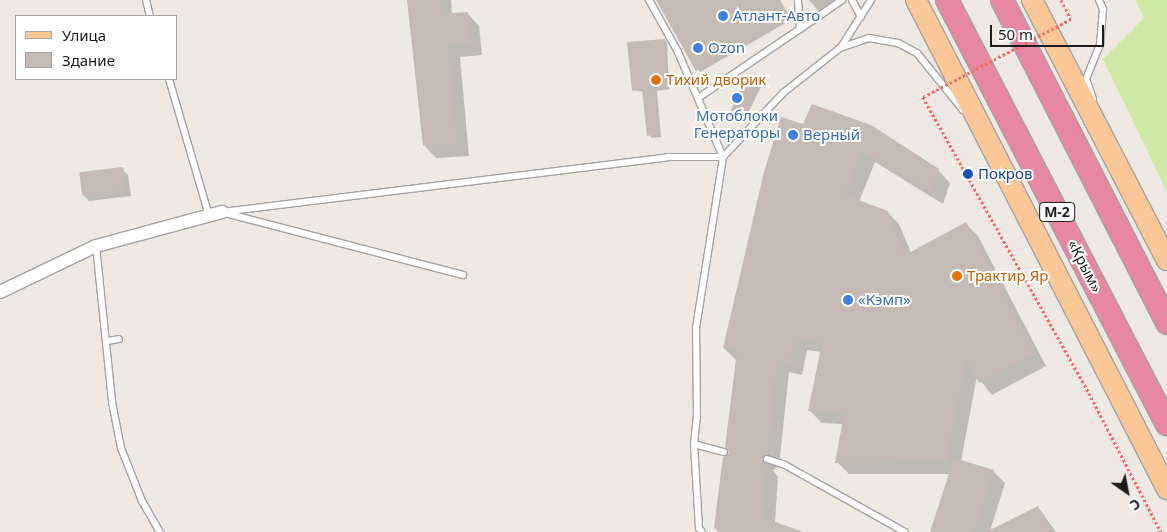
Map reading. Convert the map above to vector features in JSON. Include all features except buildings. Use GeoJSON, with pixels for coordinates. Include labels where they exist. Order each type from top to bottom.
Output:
{"type":"FeatureCollection","features":[{"type":"Feature","properties":{"kind":"highway","name":"«Крым»"},"geometry":{"type":"LineString","coordinates":[[948,0],[1167,424]]}},
{"type":"Feature","properties":{"kind":"highway"},"geometry":{"type":"LineString","coordinates":[[1002,0],[1167,323]]}},
{"type":"Feature","properties":{"kind":"main road"},"geometry":{"type":"LineString","coordinates":[[916,0],[1167,489]]}},
{"type":"Feature","properties":{"kind":"main road"},"geometry":{"type":"LineString","coordinates":[[1032,0],[1167,260]]}},
{"type":"Feature","properties":{"kind":"street"},"geometry":{"type":"LineString","coordinates":[[0,292],[96,246],[222,212]]}},
{"type":"Feature","properties":{"kind":"lane"},"geometry":{"type":"LineString","coordinates":[[146,0],[150,15]]}},
{"type":"Feature","properties":{"kind":"lane"},"geometry":{"type":"LineString","coordinates":[[648,0],[676,48],[723,157],[696,328],[697,417],[694,444],[699,528],[702,532]]}},
{"type":"Feature","properties":{"kind":"lane"},"geometry":{"type":"LineString","coordinates":[[798,0],[800,29]]}},
{"type":"Feature","properties":{"kind":"lane"},"geometry":{"type":"LineString","coordinates":[[698,98],[842,0]]}},
{"type":"Feature","properties":{"kind":"lane"},"geometry":{"type":"LineString","coordinates":[[852,0],[861,16]]}},
{"type":"Feature","properties":{"kind":"lane"},"geometry":{"type":"LineString","coordinates":[[222,212],[667,157],[723,157],[783,93],[840,48],[871,0]]}},
{"type":"Feature","properties":{"kind":"lane"},"geometry":{"type":"LineString","coordinates":[[1098,0],[1103,9],[1100,44],[1086,80],[1121,172]]}},
{"type":"Feature","properties":{"kind":"lane"},"geometry":{"type":"LineString","coordinates":[[840,48],[868,38],[898,43],[917,53],[993,148]]}},
{"type":"Feature","properties":{"kind":"lane"},"geometry":{"type":"LineString","coordinates":[[168,80],[209,216]]}},
{"type":"Feature","properties":{"kind":"lane"},"geometry":{"type":"LineString","coordinates":[[222,212],[463,275]]}},
{"type":"Feature","properties":{"kind":"lane"},"geometry":{"type":"LineString","coordinates":[[96,246],[106,341],[121,448],[142,501],[160,532]]}},
{"type":"Feature","properties":{"kind":"lane"},"geometry":{"type":"LineString","coordinates":[[106,341],[119,339]]}},
{"type":"Feature","properties":{"kind":"lane"},"geometry":{"type":"LineString","coordinates":[[694,444],[724,452]]}},
{"type":"Feature","properties":{"kind":"lane"},"geometry":{"type":"LineString","coordinates":[[767,459],[785,465],[905,532]]}},
{"type":"Feature","properties":{"kind":"path"},"geometry":{"type":"LineString","coordinates":[[1061,0],[1071,19],[923,97],[1089,393],[1161,532]]}},
{"type":"Feature","properties":{"kind":"green space"},"geometry":{"type":"Polygon","coordinates":[[[1135,0],[1167,0],[1167,192],[1103,59],[1144,18],[1135,0]]]}},
{"type":"Feature","properties":{"kind":"place","name":"Атлант-Авто"},"geometry":{"type":"Point","coordinates":[723,16]}},
{"type":"Feature","properties":{"kind":"place","name":"Ozon"},"geometry":{"type":"Point","coordinates":[698,48]}},
{"type":"Feature","properties":{"kind":"place","name":"Тихий дворик"},"geometry":{"type":"Point","coordinates":[656,80]}},
{"type":"Feature","properties":{"kind":"place","name":"Мотоблоки Генераторы"},"geometry":{"type":"Point","coordinates":[737,98]}},
{"type":"Feature","properties":{"kind":"place","name":"Верный"},"geometry":{"type":"Point","coordinates":[793,135]}},
{"type":"Feature","properties":{"kind":"place","name":"Покров"},"geometry":{"type":"Point","coordinates":[968,174]}},
{"type":"Feature","properties":{"kind":"place","name":"Трактир Яр"},"geometry":{"type":"Point","coordinates":[957,276]}},
{"type":"Feature","properties":{"kind":"place","name":"«Кэмп»"},"geometry":{"type":"Point","coordinates":[848,300]}}]}
